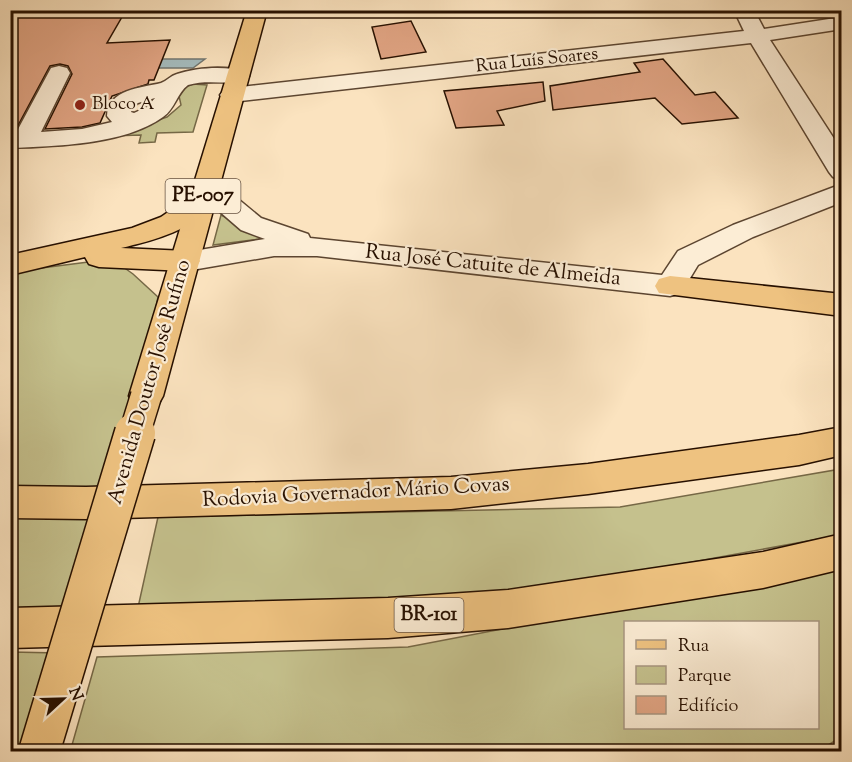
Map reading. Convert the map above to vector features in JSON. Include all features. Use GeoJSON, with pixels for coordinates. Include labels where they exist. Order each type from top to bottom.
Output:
{"type":"FeatureCollection","features":[{"type":"Feature","properties":{"kind":"main road","name":"Avenida Doutor José Rufino"},"geometry":{"type":"LineString","coordinates":[[39,752],[186,261],[257,10]]}},
{"type":"Feature","properties":{"kind":"main road"},"geometry":{"type":"LineString","coordinates":[[10,265],[139,235],[171,223],[204,193]]}},
{"type":"Feature","properties":{"kind":"main road"},"geometry":{"type":"LineString","coordinates":[[46,257],[121,256],[186,261]]}},
{"type":"Feature","properties":{"kind":"main road"},"geometry":{"type":"LineString","coordinates":[[670,286],[842,305]]}},
{"type":"Feature","properties":{"kind":"main road","name":"Rodovia Governador Mário Covas"},"geometry":{"type":"LineString","coordinates":[[10,502],[86,503],[451,493],[588,478],[799,450],[842,441]]}},
{"type":"Feature","properties":{"kind":"main road","name":"BR-101"},"geometry":{"type":"LineString","coordinates":[[10,628],[377,618],[508,609],[764,570],[842,551]]}},
{"type":"Feature","properties":{"kind":"street"},"geometry":{"type":"LineString","coordinates":[[744,10],[757,36],[842,172]]}},
{"type":"Feature","properties":{"kind":"street","name":"Rua Luís Soares"},"geometry":{"type":"LineString","coordinates":[[18,141],[84,137],[135,121],[158,111],[177,82],[187,77],[235,86],[757,36],[842,23]]}},
{"type":"Feature","properties":{"kind":"street"},"geometry":{"type":"LineString","coordinates":[[18,141],[59,73]]}},
{"type":"Feature","properties":{"kind":"street"},"geometry":{"type":"LineString","coordinates":[[670,286],[688,258],[743,231],[842,192]]}},
{"type":"Feature","properties":{"kind":"street","name":"Rua José Catuite de Almeida"},"geometry":{"type":"LineString","coordinates":[[204,193],[251,224],[317,247]]}},
{"type":"Feature","properties":{"kind":"street","name":"Rua José Catuite de Almeida"},"geometry":{"type":"LineString","coordinates":[[186,261],[274,247],[317,247],[670,286]]}},
{"type":"Feature","properties":{"kind":"green space"},"geometry":{"type":"Polygon","coordinates":[[[193,84],[207,85],[193,132],[157,133],[155,142],[139,143],[141,135],[109,136],[167,117],[181,105],[179,96],[185,87],[193,84]]]}},
{"type":"Feature","properties":{"kind":"green space"},"geometry":{"type":"Polygon","coordinates":[[[221,215],[268,238],[213,245],[221,215]]]}},
{"type":"Feature","properties":{"kind":"green space"},"geometry":{"type":"Polygon","coordinates":[[[112,259],[133,274],[158,297],[152,328],[102,498],[11,498],[10,272],[112,259]]]}},
{"type":"Feature","properties":{"kind":"green space"},"geometry":{"type":"Polygon","coordinates":[[[841,469],[841,535],[407,614],[133,630],[158,517],[620,507],[841,469]]]}},
{"type":"Feature","properties":{"kind":"green space"},"geometry":{"type":"Polygon","coordinates":[[[10,514],[94,519],[55,631],[11,631],[10,514]]]}},
{"type":"Feature","properties":{"kind":"green space"},"geometry":{"type":"Polygon","coordinates":[[[841,564],[841,737],[819,751],[70,752],[97,657],[408,647],[841,564]]]}},
{"type":"Feature","properties":{"kind":"green space"},"geometry":{"type":"Polygon","coordinates":[[[11,652],[58,653],[27,751],[11,752],[11,652]]]}},
{"type":"Feature","properties":{"kind":"water"},"geometry":{"type":"Polygon","coordinates":[[[148,59],[205,59],[193,68],[144,68],[148,59]]]}},
{"type":"Feature","properties":{"kind":"building"},"geometry":{"type":"Polygon","coordinates":[[[10,10],[126,10],[107,43],[170,40],[154,80],[112,96],[100,123],[82,127],[45,129],[72,74],[68,66],[60,64],[50,66],[15,131],[10,132],[10,10]]]}},
{"type":"Feature","properties":{"kind":"building"},"geometry":{"type":"Polygon","coordinates":[[[411,21],[426,52],[381,59],[372,27],[411,21]]]}},
{"type":"Feature","properties":{"kind":"building"},"geometry":{"type":"Polygon","coordinates":[[[663,59],[695,95],[715,92],[738,118],[682,124],[655,98],[553,110],[550,86],[640,72],[634,63],[663,59]]]}},
{"type":"Feature","properties":{"kind":"building"},"geometry":{"type":"Polygon","coordinates":[[[543,82],[545,101],[497,111],[504,125],[456,128],[444,91],[543,82]]]}},
{"type":"Feature","properties":{"kind":"place","name":"Bloco A"},"geometry":{"type":"Point","coordinates":[80,105]}}]}
